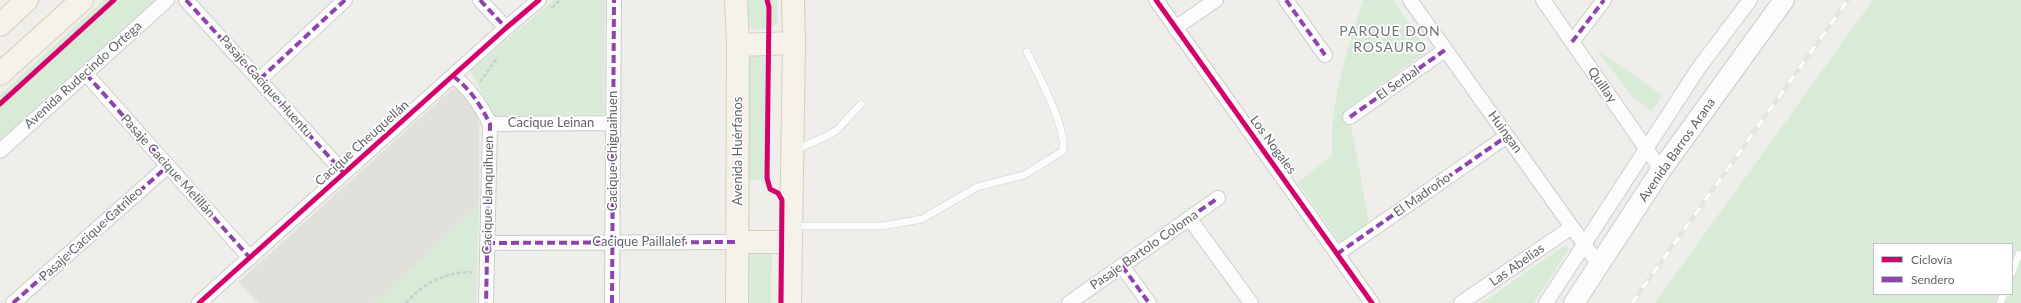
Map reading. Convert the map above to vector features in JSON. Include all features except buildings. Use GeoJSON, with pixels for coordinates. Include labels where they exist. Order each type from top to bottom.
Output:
{"type":"FeatureCollection","features":[{"type":"Feature","properties":{"kind":"main road"},"geometry":{"type":"LineString","coordinates":[[58,22],[62,0]]}},
{"type":"Feature","properties":{"kind":"main road"},"geometry":{"type":"LineString","coordinates":[[0,74],[82,0]]}},
{"type":"Feature","properties":{"kind":"main road","name":"Avenida Huérfanos"},"geometry":{"type":"LineString","coordinates":[[736,0],[738,44],[738,303]]}},
{"type":"Feature","properties":{"kind":"main road"},"geometry":{"type":"LineString","coordinates":[[790,303],[794,43],[793,0]]}},
{"type":"Feature","properties":{"kind":"main road","name":"Avenida Barros Arana"},"geometry":{"type":"LineString","coordinates":[[1574,303],[1660,170],[1784,0]]}},
{"type":"Feature","properties":{"kind":"main road"},"geometry":{"type":"LineString","coordinates":[[0,25],[26,1]]}},
{"type":"Feature","properties":{"kind":"main road"},"geometry":{"type":"LineString","coordinates":[[738,44],[794,43]]}},
{"type":"Feature","properties":{"kind":"main road","name":"Cacique Paillalef"},"geometry":{"type":"LineString","coordinates":[[738,242],[791,234]]}},
{"type":"Feature","properties":{"kind":"street","name":"Avenida Rudecindo Ortega"},"geometry":{"type":"LineString","coordinates":[[0,151],[167,0]]}},
{"type":"Feature","properties":{"kind":"street","name":"Pasaje Cacique Huentu"},"geometry":{"type":"LineString","coordinates":[[186,0],[260,79],[344,173]]}},
{"type":"Feature","properties":{"kind":"street"},"geometry":{"type":"LineString","coordinates":[[260,79],[345,0]]}},
{"type":"Feature","properties":{"kind":"street"},"geometry":{"type":"LineString","coordinates":[[480,0],[506,28]]}},
{"type":"Feature","properties":{"kind":"street","name":"Cacique Cheuquellán"},"geometry":{"type":"LineString","coordinates":[[199,303],[539,0]]}},
{"type":"Feature","properties":{"kind":"street","name":"Cacique Chiguaihuen"},"geometry":{"type":"LineString","coordinates":[[612,303],[614,0]]}},
{"type":"Feature","properties":{"kind":"street","name":"Los Nogales"},"geometry":{"type":"LineString","coordinates":[[1156,0],[1372,303]]}},
{"type":"Feature","properties":{"kind":"street"},"geometry":{"type":"LineString","coordinates":[[1175,28],[1216,0]]}},
{"type":"Feature","properties":{"kind":"street"},"geometry":{"type":"LineString","coordinates":[[1286,0],[1325,55]]}},
{"type":"Feature","properties":{"kind":"street","name":"Huingan"},"geometry":{"type":"LineString","coordinates":[[1410,0],[1599,265]]}},
{"type":"Feature","properties":{"kind":"street","name":"Quillay"},"geometry":{"type":"LineString","coordinates":[[1543,0],[1660,170]]}},
{"type":"Feature","properties":{"kind":"street"},"geometry":{"type":"LineString","coordinates":[[1572,42],[1604,0]]}},
{"type":"Feature","properties":{"kind":"street","name":"Avenida Barros Arana"},"geometry":{"type":"LineString","coordinates":[[1546,303],[1698,69],[1750,0]]}},
{"type":"Feature","properties":{"kind":"street","name":"El Serbal"},"geometry":{"type":"LineString","coordinates":[[1350,117],[1446,50]]}},
{"type":"Feature","properties":{"kind":"street","name":"Pasaje Cacique Melillán"},"geometry":{"type":"LineString","coordinates":[[86,74],[250,258]]}},
{"type":"Feature","properties":{"kind":"street","name":"Cacique Llanquihuen"},"geometry":{"type":"LineString","coordinates":[[453,76],[478,101],[490,124],[486,303]]}},
{"type":"Feature","properties":{"kind":"street","name":"Cacique Leinan"},"geometry":{"type":"LineString","coordinates":[[490,124],[613,123]]}},
{"type":"Feature","properties":{"kind":"street","name":"El Madroño"},"geometry":{"type":"LineString","coordinates":[[1337,254],[1507,136]]}},
{"type":"Feature","properties":{"kind":"street","name":"Pasaje Cacique Catrileo"},"geometry":{"type":"LineString","coordinates":[[13,303],[168,166]]}},
{"type":"Feature","properties":{"kind":"street","name":"Pasaje Bartolo Coloma"},"geometry":{"type":"LineString","coordinates":[[1069,303],[1218,198]]}},
{"type":"Feature","properties":{"kind":"street"},"geometry":{"type":"LineString","coordinates":[[1189,218],[1251,303]]}},
{"type":"Feature","properties":{"kind":"street","name":"Las Abelias"},"geometry":{"type":"LineString","coordinates":[[1461,303],[1572,227]]}},
{"type":"Feature","properties":{"kind":"street","name":"Cacique Paillalef"},"geometry":{"type":"LineString","coordinates":[[487,243],[738,242]]}},
{"type":"Feature","properties":{"kind":"street"},"geometry":{"type":"LineString","coordinates":[[1122,266],[1149,303]]}},
{"type":"Feature","properties":{"kind":"lane"},"geometry":{"type":"LineString","coordinates":[[791,234],[882,226],[922,219],[978,187],[1024,175],[1063,151],[1065,143],[1051,103],[1027,52]]}},
{"type":"Feature","properties":{"kind":"lane"},"geometry":{"type":"LineString","coordinates":[[792,151],[828,136],[836,130],[861,104]]}},
{"type":"Feature","properties":{"kind":"lane"},"geometry":{"type":"LineString","coordinates":[[2013,270],[2019,254]]}},
{"type":"Feature","properties":{"kind":"path"},"geometry":{"type":"LineString","coordinates":[[550,10],[560,0]]}},
{"type":"Feature","properties":{"kind":"path"},"geometry":{"type":"LineString","coordinates":[[471,93],[499,56]]}},
{"type":"Feature","properties":{"kind":"path"},"geometry":{"type":"LineString","coordinates":[[406,303],[420,289],[440,277],[463,272],[486,272]]}},
{"type":"Feature","properties":{"kind":"shaded area"},"geometry":{"type":"Polygon","coordinates":[[[461,88],[473,106],[479,123],[479,205],[375,303],[258,303],[238,282],[451,90],[461,88]]]}},
{"type":"Feature","properties":{"kind":"green space"},"geometry":{"type":"Polygon","coordinates":[[[104,0],[155,0],[84,67],[0,142],[0,95],[104,0]]]}},
{"type":"Feature","properties":{"kind":"green space"},"geometry":{"type":"Polygon","coordinates":[[[554,0],[605,0],[604,114],[495,116],[470,71],[554,0]]]}},
{"type":"Feature","properties":{"kind":"green space"},"geometry":{"type":"Polygon","coordinates":[[[746,0],[777,0],[778,21],[773,28],[756,30],[750,27],[746,0]]]}},
{"type":"Feature","properties":{"kind":"green space","name":"PARQUE DON ROSAURO"},"geometry":{"type":"Polygon","coordinates":[[[1363,0],[1393,0],[1427,51],[1348,108],[1369,223],[1340,242],[1298,183],[1332,155],[1333,115],[1341,76],[1363,0]]]}},
{"type":"Feature","properties":{"kind":"green space"},"geometry":{"type":"Polygon","coordinates":[[[1873,0],[2021,0],[2021,303],[1655,303],[1873,0]]]}},
{"type":"Feature","properties":{"kind":"green space"},"geometry":{"type":"Polygon","coordinates":[[[1596,49],[1662,95],[1652,112],[1632,96],[1596,49]]]}},
{"type":"Feature","properties":{"kind":"green space"},"geometry":{"type":"Polygon","coordinates":[[[760,54],[768,58],[770,63],[770,194],[764,183],[759,180],[747,181],[744,56],[760,54]]]}},
{"type":"Feature","properties":{"kind":"green space"},"geometry":{"type":"Polygon","coordinates":[[[479,205],[476,303],[375,303],[479,205]]]}},
{"type":"Feature","properties":{"kind":"green space"},"geometry":{"type":"Polygon","coordinates":[[[1564,246],[1568,247],[1568,250],[1534,303],[1482,303],[1564,246]]]}},
{"type":"Feature","properties":{"kind":"green space"},"geometry":{"type":"Polygon","coordinates":[[[747,248],[772,249],[771,303],[746,303],[747,248]]]}},
{"type":"Feature","properties":{"kind":"railway"},"geometry":{"type":"LineString","coordinates":[[1632,303],[1848,0]]}},
{"type":"Feature","properties":{"kind":"marked path"},"geometry":{"type":"LineString","coordinates":[[186,0],[344,173]]}},
{"type":"Feature","properties":{"kind":"marked path"},"geometry":{"type":"LineString","coordinates":[[260,79],[345,0]]}},
{"type":"Feature","properties":{"kind":"marked path"},"geometry":{"type":"LineString","coordinates":[[480,0],[506,28]]}},
{"type":"Feature","properties":{"kind":"marked path"},"geometry":{"type":"LineString","coordinates":[[612,303],[614,0]]}},
{"type":"Feature","properties":{"kind":"marked path"},"geometry":{"type":"LineString","coordinates":[[1286,0],[1325,55]]}},
{"type":"Feature","properties":{"kind":"marked path"},"geometry":{"type":"LineString","coordinates":[[1572,42],[1604,0]]}},
{"type":"Feature","properties":{"kind":"marked path"},"geometry":{"type":"LineString","coordinates":[[1350,117],[1445,50]]}},
{"type":"Feature","properties":{"kind":"marked path"},"geometry":{"type":"LineString","coordinates":[[86,74],[250,258]]}},
{"type":"Feature","properties":{"kind":"marked path"},"geometry":{"type":"LineString","coordinates":[[453,76],[465,86],[474,97],[490,124],[486,303]]}},
{"type":"Feature","properties":{"kind":"marked path"},"geometry":{"type":"LineString","coordinates":[[1337,254],[1507,136]]}},
{"type":"Feature","properties":{"kind":"marked path"},"geometry":{"type":"LineString","coordinates":[[13,303],[168,166]]}},
{"type":"Feature","properties":{"kind":"marked path"},"geometry":{"type":"LineString","coordinates":[[1189,218],[1218,198]]}},
{"type":"Feature","properties":{"kind":"marked path"},"geometry":{"type":"LineString","coordinates":[[487,243],[739,242]]}},
{"type":"Feature","properties":{"kind":"marked path"},"geometry":{"type":"LineString","coordinates":[[1122,266],[1149,303]]}},
{"type":"Feature","properties":{"kind":"cycle path"},"geometry":{"type":"LineString","coordinates":[[0,104],[114,0]]}},
{"type":"Feature","properties":{"kind":"cycle path"},"geometry":{"type":"LineString","coordinates":[[199,303],[539,0]]}},
{"type":"Feature","properties":{"kind":"cycle path"},"geometry":{"type":"LineString","coordinates":[[767,0],[769,7],[767,178],[770,189],[778,193],[782,200],[781,303]]}},
{"type":"Feature","properties":{"kind":"cycle path"},"geometry":{"type":"LineString","coordinates":[[1156,0],[1372,303]]}},
{"type":"Feature","properties":{"kind":"district","name":"PARQUE DON ROSAURO"},"geometry":{"type":"Point","coordinates":[1390,40]}}]}
